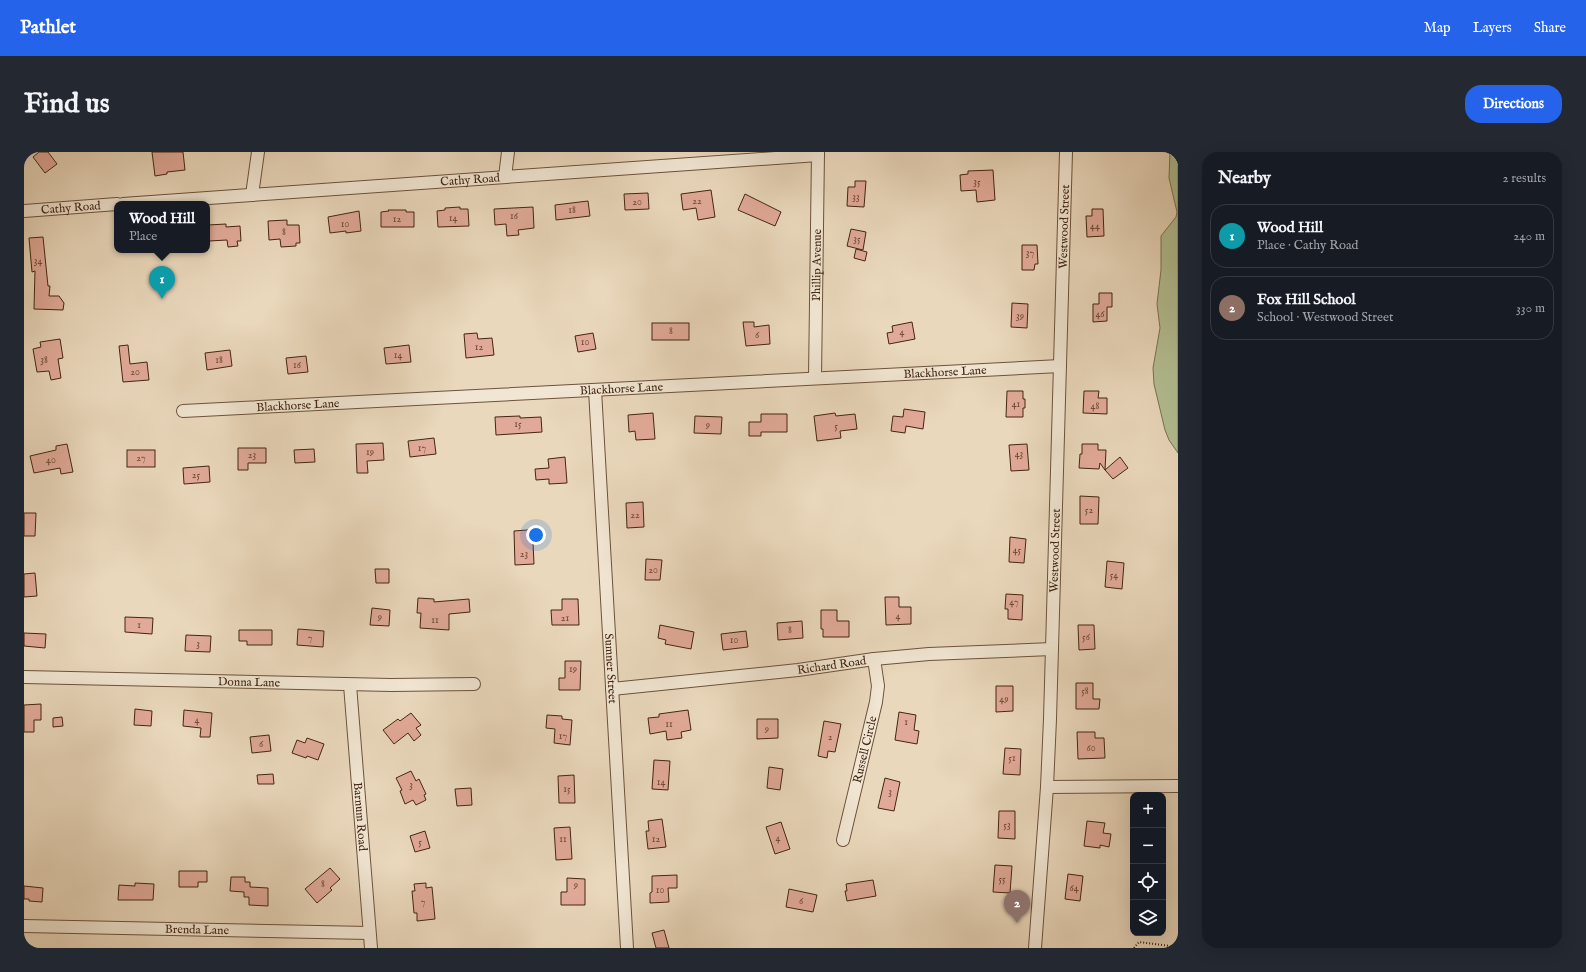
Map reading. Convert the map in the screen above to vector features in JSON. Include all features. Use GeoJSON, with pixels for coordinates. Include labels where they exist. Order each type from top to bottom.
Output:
{"type":"FeatureCollection","features":[{"type":"Feature","properties":{"kind":"street"},"geometry":{"type":"LineString","coordinates":[[252,195],[258,152]]}},
{"type":"Feature","properties":{"kind":"street"},"geometry":{"type":"LineString","coordinates":[[505,177],[508,152]]}},
{"type":"Feature","properties":{"kind":"street","name":"Westwood Street"},"geometry":{"type":"LineString","coordinates":[[1035,948],[1047,787],[1066,152]]}},
{"type":"Feature","properties":{"kind":"street","name":"Cathy Road"},"geometry":{"type":"LineString","coordinates":[[166,201],[818,154]]}},
{"type":"Feature","properties":{"kind":"street","name":"Phillip Avenue"},"geometry":{"type":"LineString","coordinates":[[815,378],[818,154]]}},
{"type":"Feature","properties":{"kind":"street","name":"Cathy Road"},"geometry":{"type":"LineString","coordinates":[[24,211],[114,204]]}},
{"type":"Feature","properties":{"kind":"street","name":"Blackhorse Lane"},"geometry":{"type":"LineString","coordinates":[[183,411],[1060,366]]}},
{"type":"Feature","properties":{"kind":"street","name":"Sumner Street"},"geometry":{"type":"LineString","coordinates":[[595,390],[627,948]]}},
{"type":"Feature","properties":{"kind":"street","name":"Richard Road"},"geometry":{"type":"LineString","coordinates":[[612,689],[798,670],[874,659],[940,653],[1052,649]]}},
{"type":"Feature","properties":{"kind":"street","name":"Russell Circle"},"geometry":{"type":"LineString","coordinates":[[843,840],[876,702],[878,686],[874,659]]}},
{"type":"Feature","properties":{"kind":"street","name":"Donna Lane"},"geometry":{"type":"LineString","coordinates":[[24,677],[350,685],[474,684]]}},
{"type":"Feature","properties":{"kind":"street","name":"Barnum Road"},"geometry":{"type":"LineString","coordinates":[[350,685],[370,948]]}},
{"type":"Feature","properties":{"kind":"street"},"geometry":{"type":"LineString","coordinates":[[1047,787],[1178,786]]}},
{"type":"Feature","properties":{"kind":"street","name":"Brenda Lane"},"geometry":{"type":"LineString","coordinates":[[24,926],[369,933]]}},
{"type":"Feature","properties":{"kind":"path"},"geometry":{"type":"LineString","coordinates":[[1134,948],[1139,942],[1178,947]]}},
{"type":"Feature","properties":{"kind":"green space"},"geometry":{"type":"Polygon","coordinates":[[[1170,152],[1178,152],[1178,453],[1169,440],[1165,430],[1154,384],[1153,368],[1160,328],[1157,304],[1161,270],[1161,236],[1176,217],[1177,212],[1169,178],[1170,152]]]}},
{"type":"Feature","properties":{"kind":"building"},"geometry":{"type":"Polygon","coordinates":[[[39,152],[48,152],[57,164],[45,173],[33,157],[39,152]]]}},
{"type":"Feature","properties":{"kind":"building"},"geometry":{"type":"Polygon","coordinates":[[[152,152],[183,152],[185,170],[167,172],[167,174],[155,176],[152,152]]]}},
{"type":"Feature","properties":{"kind":"building"},"geometry":{"type":"Polygon","coordinates":[[[993,170],[995,200],[977,202],[976,190],[961,191],[960,175],[968,174],[968,171],[993,170]]]}},
{"type":"Feature","properties":{"kind":"building"},"geometry":{"type":"Polygon","coordinates":[[[855,181],[866,181],[864,207],[847,206],[848,187],[855,187],[855,181]]]}},
{"type":"Feature","properties":{"kind":"building"},"geometry":{"type":"Polygon","coordinates":[[[711,190],[715,217],[698,220],[696,208],[683,210],[681,194],[711,190]]]}},
{"type":"Feature","properties":{"kind":"building"},"geometry":{"type":"Polygon","coordinates":[[[648,193],[649,209],[625,210],[624,194],[648,193]]]}},
{"type":"Feature","properties":{"kind":"building"},"geometry":{"type":"Polygon","coordinates":[[[745,194],[781,212],[775,226],[738,210],[745,194]]]}},
{"type":"Feature","properties":{"kind":"building"},"geometry":{"type":"Polygon","coordinates":[[[588,201],[590,216],[556,220],[555,205],[588,201]]]}},
{"type":"Feature","properties":{"kind":"building"},"geometry":{"type":"Polygon","coordinates":[[[460,207],[460,209],[468,209],[469,226],[438,227],[437,211],[445,210],[445,208],[460,207]]]}},
{"type":"Feature","properties":{"kind":"building"},"geometry":{"type":"Polygon","coordinates":[[[533,207],[534,228],[518,230],[519,235],[507,236],[506,224],[495,225],[494,209],[533,207]]]}},
{"type":"Feature","properties":{"kind":"building"},"geometry":{"type":"Polygon","coordinates":[[[1092,209],[1103,209],[1104,236],[1087,237],[1086,216],[1092,216],[1092,209]]]}},
{"type":"Feature","properties":{"kind":"building"},"geometry":{"type":"Polygon","coordinates":[[[388,210],[406,210],[406,212],[414,212],[414,227],[381,227],[381,212],[389,211],[388,210]]]}},
{"type":"Feature","properties":{"kind":"building"},"geometry":{"type":"Polygon","coordinates":[[[359,211],[361,231],[330,233],[328,217],[359,211]]]}},
{"type":"Feature","properties":{"kind":"building"},"geometry":{"type":"Polygon","coordinates":[[[287,220],[287,225],[299,225],[300,243],[296,243],[296,246],[281,247],[280,239],[269,240],[268,221],[287,220]]]}},
{"type":"Feature","properties":{"kind":"building"},"geometry":{"type":"Polygon","coordinates":[[[226,224],[226,227],[240,226],[241,241],[237,241],[238,246],[228,247],[227,240],[210,241],[210,225],[226,224]]]}},
{"type":"Feature","properties":{"kind":"building"},"geometry":{"type":"Polygon","coordinates":[[[851,229],[866,232],[863,250],[847,246],[851,229]]]}},
{"type":"Feature","properties":{"kind":"building"},"geometry":{"type":"Polygon","coordinates":[[[43,237],[48,286],[50,286],[49,296],[59,296],[64,303],[63,310],[34,309],[35,271],[32,272],[29,238],[43,237]]]}},
{"type":"Feature","properties":{"kind":"building"},"geometry":{"type":"Polygon","coordinates":[[[1022,245],[1037,245],[1038,264],[1035,264],[1034,270],[1022,270],[1022,245]]]}},
{"type":"Feature","properties":{"kind":"building"},"geometry":{"type":"Polygon","coordinates":[[[856,249],[867,252],[865,261],[854,258],[856,249]]]}},
{"type":"Feature","properties":{"kind":"building"},"geometry":{"type":"Polygon","coordinates":[[[1099,293],[1112,293],[1112,307],[1107,307],[1107,321],[1093,322],[1093,304],[1099,304],[1099,293]]]}},
{"type":"Feature","properties":{"kind":"building"},"geometry":{"type":"Polygon","coordinates":[[[1012,303],[1028,304],[1027,328],[1011,327],[1012,303]]]}},
{"type":"Feature","properties":{"kind":"building"},"geometry":{"type":"Polygon","coordinates":[[[743,322],[754,322],[754,327],[769,325],[770,344],[746,346],[743,322]]]}},
{"type":"Feature","properties":{"kind":"building"},"geometry":{"type":"Polygon","coordinates":[[[912,322],[915,339],[889,344],[887,333],[893,332],[892,326],[912,322]]]}},
{"type":"Feature","properties":{"kind":"building"},"geometry":{"type":"Polygon","coordinates":[[[652,323],[689,323],[689,340],[652,340],[652,323]]]}},
{"type":"Feature","properties":{"kind":"building"},"geometry":{"type":"Polygon","coordinates":[[[477,333],[478,339],[492,338],[494,355],[466,358],[464,334],[477,333]]]}},
{"type":"Feature","properties":{"kind":"building"},"geometry":{"type":"Polygon","coordinates":[[[593,333],[596,349],[578,352],[575,336],[593,333]]]}},
{"type":"Feature","properties":{"kind":"building"},"geometry":{"type":"Polygon","coordinates":[[[60,339],[63,358],[58,359],[61,378],[51,380],[49,371],[37,372],[33,349],[41,347],[40,342],[60,339]]]}},
{"type":"Feature","properties":{"kind":"building"},"geometry":{"type":"Polygon","coordinates":[[[128,345],[130,364],[147,362],[149,380],[123,382],[119,346],[128,345]]]}},
{"type":"Feature","properties":{"kind":"building"},"geometry":{"type":"Polygon","coordinates":[[[409,345],[411,362],[386,364],[384,348],[409,345]]]}},
{"type":"Feature","properties":{"kind":"building"},"geometry":{"type":"Polygon","coordinates":[[[230,350],[232,366],[207,370],[205,353],[230,350]]]}},
{"type":"Feature","properties":{"kind":"building"},"geometry":{"type":"Polygon","coordinates":[[[306,356],[308,372],[288,374],[286,358],[306,356]]]}},
{"type":"Feature","properties":{"kind":"building"},"geometry":{"type":"Polygon","coordinates":[[[1007,391],[1023,391],[1025,408],[1023,408],[1023,417],[1006,417],[1007,391]]]}},
{"type":"Feature","properties":{"kind":"building"},"geometry":{"type":"Polygon","coordinates":[[[1084,391],[1099,391],[1098,398],[1107,398],[1107,414],[1083,413],[1084,391]]]}},
{"type":"Feature","properties":{"kind":"building"},"geometry":{"type":"Polygon","coordinates":[[[904,409],[925,412],[923,429],[906,426],[905,433],[891,431],[893,416],[903,417],[904,409]]]}},
{"type":"Feature","properties":{"kind":"building"},"geometry":{"type":"Polygon","coordinates":[[[653,413],[655,439],[636,440],[635,431],[629,432],[628,415],[653,413]]]}},
{"type":"Feature","properties":{"kind":"building"},"geometry":{"type":"Polygon","coordinates":[[[835,413],[836,416],[855,414],[857,429],[840,431],[841,438],[817,441],[814,416],[835,413]]]}},
{"type":"Feature","properties":{"kind":"building"},"geometry":{"type":"Polygon","coordinates":[[[761,414],[787,414],[787,432],[761,432],[761,436],[749,436],[749,422],[761,422],[761,414]]]}},
{"type":"Feature","properties":{"kind":"building"},"geometry":{"type":"Polygon","coordinates":[[[520,416],[520,418],[541,417],[542,432],[496,435],[495,417],[520,416]]]}},
{"type":"Feature","properties":{"kind":"building"},"geometry":{"type":"Polygon","coordinates":[[[695,416],[722,417],[721,434],[694,433],[695,416]]]}},
{"type":"Feature","properties":{"kind":"building"},"geometry":{"type":"Polygon","coordinates":[[[434,438],[436,454],[410,457],[408,441],[434,438]]]}},
{"type":"Feature","properties":{"kind":"building"},"geometry":{"type":"Polygon","coordinates":[[[383,443],[384,460],[367,461],[368,473],[357,473],[356,444],[383,443]]]}},
{"type":"Feature","properties":{"kind":"building"},"geometry":{"type":"Polygon","coordinates":[[[67,444],[73,472],[61,474],[60,468],[34,473],[30,456],[56,450],[56,446],[67,444]]]}},
{"type":"Feature","properties":{"kind":"building"},"geometry":{"type":"Polygon","coordinates":[[[1027,444],[1029,470],[1011,471],[1009,445],[1027,444]]]}},
{"type":"Feature","properties":{"kind":"building"},"geometry":{"type":"Polygon","coordinates":[[[1082,444],[1098,444],[1098,450],[1106,450],[1105,470],[1100,463],[1099,469],[1079,468],[1080,454],[1082,454],[1082,444]]]}},
{"type":"Feature","properties":{"kind":"building"},"geometry":{"type":"Polygon","coordinates":[[[238,448],[266,448],[266,463],[248,463],[248,470],[238,470],[238,448]]]}},
{"type":"Feature","properties":{"kind":"building"},"geometry":{"type":"Polygon","coordinates":[[[314,449],[315,462],[295,463],[294,450],[314,449]]]}},
{"type":"Feature","properties":{"kind":"building"},"geometry":{"type":"Polygon","coordinates":[[[127,450],[155,450],[155,467],[127,467],[127,450]]]}},
{"type":"Feature","properties":{"kind":"building"},"geometry":{"type":"Polygon","coordinates":[[[565,457],[567,483],[549,484],[549,479],[536,480],[535,469],[549,468],[548,459],[565,457]]]}},
{"type":"Feature","properties":{"kind":"building"},"geometry":{"type":"Polygon","coordinates":[[[1120,457],[1128,468],[1113,479],[1105,470],[1120,457]]]}},
{"type":"Feature","properties":{"kind":"building"},"geometry":{"type":"Polygon","coordinates":[[[209,466],[210,482],[184,484],[183,468],[209,466]]]}},
{"type":"Feature","properties":{"kind":"building"},"geometry":{"type":"Polygon","coordinates":[[[1080,496],[1099,497],[1098,524],[1080,524],[1080,496]]]}},
{"type":"Feature","properties":{"kind":"building"},"geometry":{"type":"Polygon","coordinates":[[[643,502],[644,527],[627,528],[626,503],[643,502]]]}},
{"type":"Feature","properties":{"kind":"building"},"geometry":{"type":"Polygon","coordinates":[[[24,513],[36,513],[35,536],[24,536],[24,513]]]}},
{"type":"Feature","properties":{"kind":"building"},"geometry":{"type":"Polygon","coordinates":[[[540,529],[540,542],[533,543],[534,564],[515,565],[514,531],[540,529]]]}},
{"type":"Feature","properties":{"kind":"building"},"geometry":{"type":"Polygon","coordinates":[[[1010,537],[1026,539],[1024,563],[1009,562],[1010,537]]]}},
{"type":"Feature","properties":{"kind":"building"},"geometry":{"type":"Polygon","coordinates":[[[646,559],[662,560],[660,580],[645,580],[646,559]]]}},
{"type":"Feature","properties":{"kind":"building"},"geometry":{"type":"Polygon","coordinates":[[[1107,561],[1124,563],[1122,589],[1105,587],[1107,561]]]}},
{"type":"Feature","properties":{"kind":"building"},"geometry":{"type":"Polygon","coordinates":[[[375,569],[389,569],[389,583],[376,583],[375,569]]]}},
{"type":"Feature","properties":{"kind":"building"},"geometry":{"type":"Polygon","coordinates":[[[35,573],[37,596],[24,597],[24,574],[35,573]]]}},
{"type":"Feature","properties":{"kind":"building"},"geometry":{"type":"Polygon","coordinates":[[[1006,594],[1023,595],[1022,620],[1008,619],[1008,609],[1005,609],[1006,594]]]}},
{"type":"Feature","properties":{"kind":"building"},"geometry":{"type":"Polygon","coordinates":[[[885,597],[899,597],[899,607],[911,607],[911,624],[886,625],[885,597]]]}},
{"type":"Feature","properties":{"kind":"building"},"geometry":{"type":"Polygon","coordinates":[[[418,598],[434,599],[434,602],[469,599],[470,612],[449,614],[449,630],[420,628],[421,613],[417,613],[418,598]]]}},
{"type":"Feature","properties":{"kind":"building"},"geometry":{"type":"Polygon","coordinates":[[[562,599],[578,599],[579,625],[552,625],[551,610],[562,610],[562,599]]]}},
{"type":"Feature","properties":{"kind":"building"},"geometry":{"type":"Polygon","coordinates":[[[372,608],[390,610],[389,626],[370,625],[372,608]]]}},
{"type":"Feature","properties":{"kind":"building"},"geometry":{"type":"Polygon","coordinates":[[[821,610],[837,610],[837,621],[849,621],[849,637],[823,637],[823,629],[821,629],[821,610]]]}},
{"type":"Feature","properties":{"kind":"building"},"geometry":{"type":"Polygon","coordinates":[[[125,617],[153,618],[152,634],[125,632],[125,617]]]}},
{"type":"Feature","properties":{"kind":"building"},"geometry":{"type":"Polygon","coordinates":[[[802,621],[803,638],[778,640],[777,623],[802,621]]]}},
{"type":"Feature","properties":{"kind":"building"},"geometry":{"type":"Polygon","coordinates":[[[660,625],[694,632],[691,649],[665,644],[666,640],[658,638],[660,625]]]}},
{"type":"Feature","properties":{"kind":"building"},"geometry":{"type":"Polygon","coordinates":[[[1078,625],[1094,625],[1095,649],[1079,650],[1078,625]]]}},
{"type":"Feature","properties":{"kind":"building"},"geometry":{"type":"Polygon","coordinates":[[[298,629],[324,631],[323,647],[297,645],[298,629]]]}},
{"type":"Feature","properties":{"kind":"building"},"geometry":{"type":"Polygon","coordinates":[[[239,630],[272,630],[272,645],[247,645],[247,641],[239,641],[239,630]]]}},
{"type":"Feature","properties":{"kind":"building"},"geometry":{"type":"Polygon","coordinates":[[[746,631],[748,647],[723,650],[721,634],[746,631]]]}},
{"type":"Feature","properties":{"kind":"building"},"geometry":{"type":"Polygon","coordinates":[[[24,633],[46,634],[45,648],[24,646],[24,633]]]}},
{"type":"Feature","properties":{"kind":"building"},"geometry":{"type":"Polygon","coordinates":[[[186,635],[211,636],[210,652],[185,651],[186,635]]]}},
{"type":"Feature","properties":{"kind":"building"},"geometry":{"type":"Polygon","coordinates":[[[565,661],[581,661],[580,690],[559,690],[559,678],[565,678],[565,661]]]}},
{"type":"Feature","properties":{"kind":"building"},"geometry":{"type":"Polygon","coordinates":[[[1076,683],[1093,683],[1093,699],[1100,699],[1099,709],[1076,709],[1076,683]]]}},
{"type":"Feature","properties":{"kind":"building"},"geometry":{"type":"Polygon","coordinates":[[[996,686],[1013,686],[1013,711],[996,712],[996,686]]]}},
{"type":"Feature","properties":{"kind":"building"},"geometry":{"type":"Polygon","coordinates":[[[41,704],[41,720],[34,720],[34,732],[24,732],[24,705],[41,704]]]}},
{"type":"Feature","properties":{"kind":"building"},"geometry":{"type":"Polygon","coordinates":[[[135,709],[152,711],[151,726],[134,725],[135,709]]]}},
{"type":"Feature","properties":{"kind":"building"},"geometry":{"type":"Polygon","coordinates":[[[184,710],[212,713],[210,737],[200,737],[201,728],[183,726],[184,710]]]}},
{"type":"Feature","properties":{"kind":"building"},"geometry":{"type":"Polygon","coordinates":[[[688,710],[691,730],[681,732],[682,738],[667,740],[666,731],[650,734],[648,718],[659,717],[659,714],[688,710]]]}},
{"type":"Feature","properties":{"kind":"building"},"geometry":{"type":"Polygon","coordinates":[[[899,712],[916,715],[914,730],[919,731],[917,744],[895,740],[899,712]]]}},
{"type":"Feature","properties":{"kind":"building"},"geometry":{"type":"Polygon","coordinates":[[[411,713],[421,725],[416,728],[421,735],[414,741],[408,733],[394,744],[383,730],[398,719],[400,721],[411,713]]]}},
{"type":"Feature","properties":{"kind":"building"},"geometry":{"type":"Polygon","coordinates":[[[547,715],[562,716],[562,719],[572,720],[570,745],[554,743],[555,729],[546,728],[547,715]]]}},
{"type":"Feature","properties":{"kind":"building"},"geometry":{"type":"Polygon","coordinates":[[[62,717],[63,726],[53,727],[53,718],[62,717]]]}},
{"type":"Feature","properties":{"kind":"building"},"geometry":{"type":"Polygon","coordinates":[[[757,719],[778,719],[778,738],[757,739],[757,719]]]}},
{"type":"Feature","properties":{"kind":"building"},"geometry":{"type":"Polygon","coordinates":[[[824,721],[841,724],[835,752],[828,751],[827,758],[818,756],[824,721]]]}},
{"type":"Feature","properties":{"kind":"building"},"geometry":{"type":"Polygon","coordinates":[[[1077,732],[1095,732],[1095,738],[1104,738],[1105,758],[1078,759],[1077,732]]]}},
{"type":"Feature","properties":{"kind":"building"},"geometry":{"type":"Polygon","coordinates":[[[269,735],[271,751],[252,753],[250,737],[269,735]]]}},
{"type":"Feature","properties":{"kind":"building"},"geometry":{"type":"Polygon","coordinates":[[[307,738],[324,744],[318,760],[292,753],[297,740],[305,743],[307,738]]]}},
{"type":"Feature","properties":{"kind":"building"},"geometry":{"type":"Polygon","coordinates":[[[1005,748],[1021,749],[1020,775],[1003,774],[1005,748]]]}},
{"type":"Feature","properties":{"kind":"building"},"geometry":{"type":"Polygon","coordinates":[[[654,760],[670,761],[668,790],[652,789],[654,760]]]}},
{"type":"Feature","properties":{"kind":"building"},"geometry":{"type":"Polygon","coordinates":[[[769,767],[783,769],[780,790],[767,788],[769,767]]]}},
{"type":"Feature","properties":{"kind":"building"},"geometry":{"type":"Polygon","coordinates":[[[411,771],[416,781],[419,779],[426,794],[424,795],[426,800],[416,805],[413,800],[405,804],[400,791],[402,790],[396,778],[411,771]]]}},
{"type":"Feature","properties":{"kind":"building"},"geometry":{"type":"Polygon","coordinates":[[[273,774],[274,784],[258,784],[257,775],[273,774]]]}},
{"type":"Feature","properties":{"kind":"building"},"geometry":{"type":"Polygon","coordinates":[[[574,775],[575,803],[559,803],[558,776],[574,775]]]}},
{"type":"Feature","properties":{"kind":"building"},"geometry":{"type":"Polygon","coordinates":[[[885,778],[900,782],[894,811],[878,808],[885,778]]]}},
{"type":"Feature","properties":{"kind":"building"},"geometry":{"type":"Polygon","coordinates":[[[471,788],[472,805],[457,806],[455,789],[471,788]]]}},
{"type":"Feature","properties":{"kind":"building"},"geometry":{"type":"Polygon","coordinates":[[[999,811],[1015,811],[1015,839],[998,838],[999,811]]]}},
{"type":"Feature","properties":{"kind":"building"},"geometry":{"type":"Polygon","coordinates":[[[662,819],[666,847],[648,849],[646,831],[649,831],[648,821],[662,819]]]}},
{"type":"Feature","properties":{"kind":"building"},"geometry":{"type":"Polygon","coordinates":[[[1087,821],[1105,823],[1103,833],[1111,834],[1109,847],[1100,845],[1100,848],[1084,846],[1087,821]]]}},
{"type":"Feature","properties":{"kind":"building"},"geometry":{"type":"Polygon","coordinates":[[[781,822],[790,849],[775,854],[766,827],[781,822]]]}},
{"type":"Feature","properties":{"kind":"building"},"geometry":{"type":"Polygon","coordinates":[[[570,827],[572,859],[556,860],[554,828],[570,827]]]}},
{"type":"Feature","properties":{"kind":"building"},"geometry":{"type":"Polygon","coordinates":[[[425,831],[430,848],[415,852],[410,836],[425,831]]]}},
{"type":"Feature","properties":{"kind":"building"},"geometry":{"type":"Polygon","coordinates":[[[995,865],[1012,866],[1010,893],[993,892],[995,865]]]}},
{"type":"Feature","properties":{"kind":"building"},"geometry":{"type":"Polygon","coordinates":[[[330,868],[340,879],[330,888],[332,890],[317,903],[305,889],[330,868]]]}},
{"type":"Feature","properties":{"kind":"building"},"geometry":{"type":"Polygon","coordinates":[[[179,871],[207,871],[207,882],[198,882],[198,887],[179,887],[179,871]]]}},
{"type":"Feature","properties":{"kind":"building"},"geometry":{"type":"Polygon","coordinates":[[[1068,874],[1083,876],[1080,901],[1065,899],[1068,874]]]}},
{"type":"Feature","properties":{"kind":"building"},"geometry":{"type":"Polygon","coordinates":[[[677,875],[677,888],[668,888],[669,902],[650,903],[652,876],[677,875]]]}},
{"type":"Feature","properties":{"kind":"building"},"geometry":{"type":"Polygon","coordinates":[[[231,877],[245,877],[245,882],[250,882],[250,887],[268,888],[268,906],[249,905],[249,897],[244,897],[244,892],[230,891],[231,877]]]}},
{"type":"Feature","properties":{"kind":"building"},"geometry":{"type":"Polygon","coordinates":[[[567,878],[585,879],[585,905],[561,905],[561,892],[567,892],[567,878]]]}},
{"type":"Feature","properties":{"kind":"building"},"geometry":{"type":"Polygon","coordinates":[[[873,880],[876,896],[847,901],[845,891],[847,891],[846,884],[873,880]]]}},
{"type":"Feature","properties":{"kind":"building"},"geometry":{"type":"Polygon","coordinates":[[[135,883],[154,884],[153,900],[118,900],[119,885],[135,886],[135,883]]]}},
{"type":"Feature","properties":{"kind":"building"},"geometry":{"type":"Polygon","coordinates":[[[426,883],[426,888],[432,887],[435,919],[417,921],[417,913],[414,913],[412,891],[415,891],[414,884],[426,883]]]}},
{"type":"Feature","properties":{"kind":"building"},"geometry":{"type":"Polygon","coordinates":[[[24,886],[43,888],[42,902],[24,899],[24,886]]]}},
{"type":"Feature","properties":{"kind":"building"},"geometry":{"type":"Polygon","coordinates":[[[789,889],[817,895],[813,912],[786,907],[789,889]]]}},
{"type":"Feature","properties":{"kind":"building"},"geometry":{"type":"Polygon","coordinates":[[[664,930],[669,948],[656,948],[652,933],[664,930]]]}},
{"type":"Feature","properties":{"kind":"place","name":"Wood Hill"},"geometry":{"type":"Point","coordinates":[162,299]}},
{"type":"Feature","properties":{"kind":"place","name":"Fox Hill School"},"geometry":{"type":"Point","coordinates":[1017,923]}}]}
